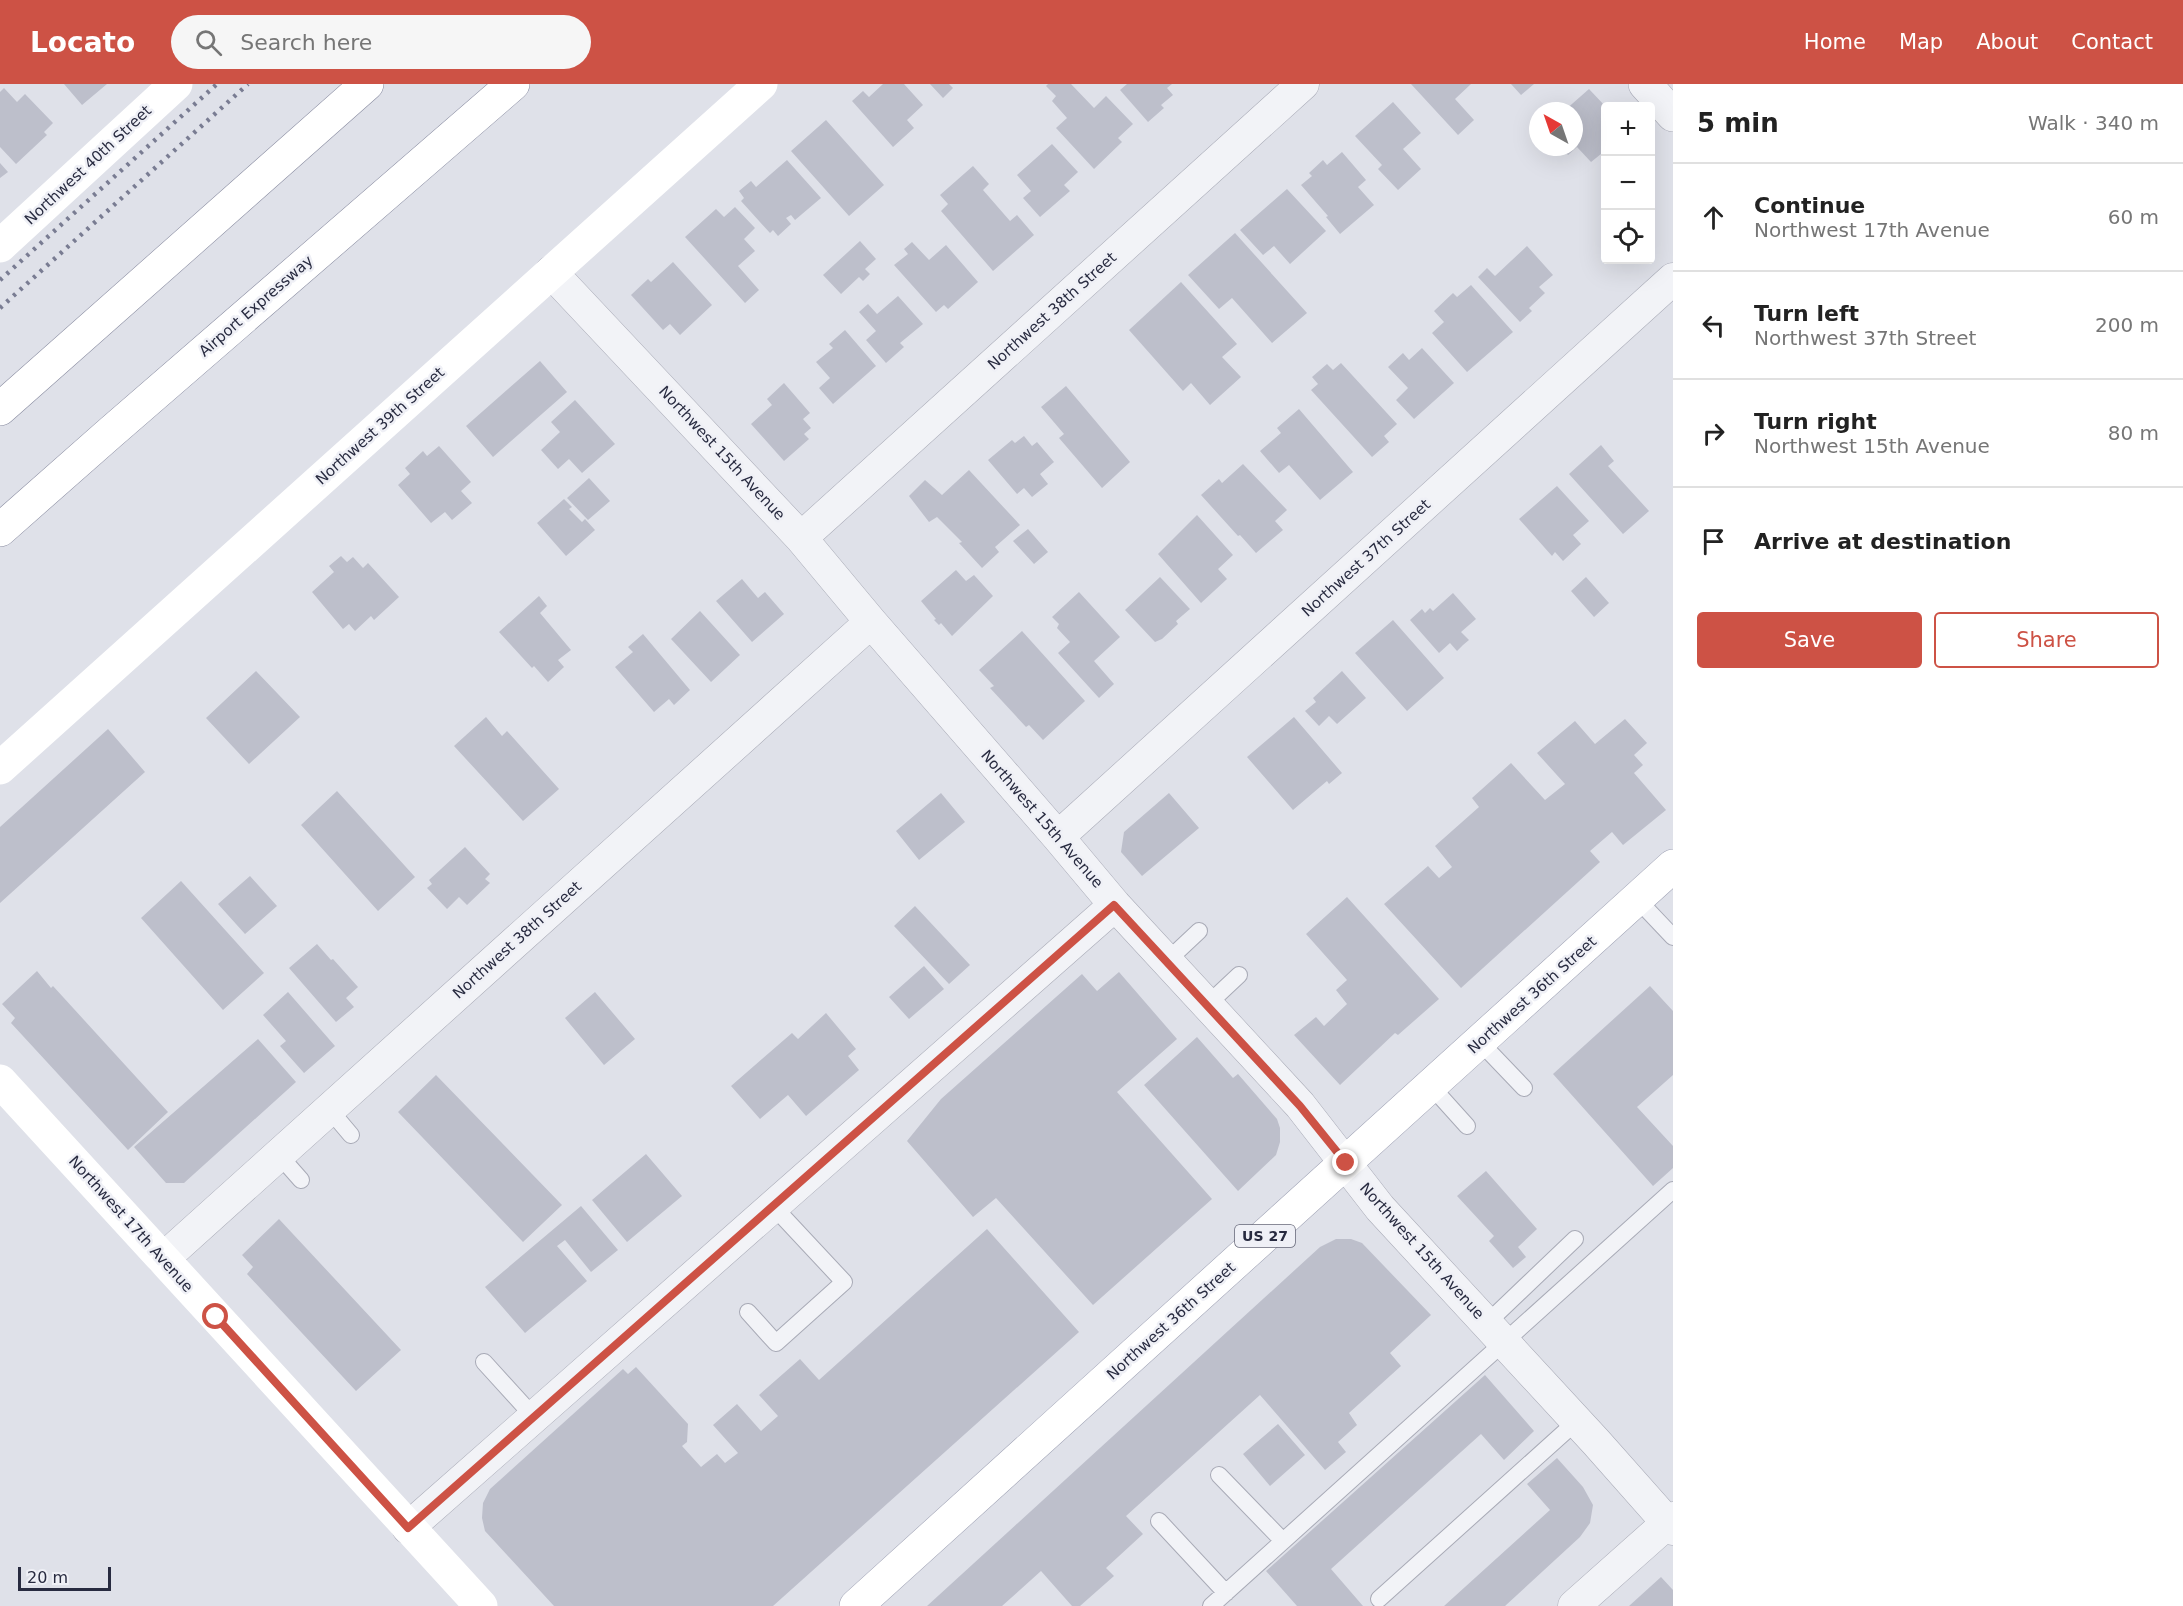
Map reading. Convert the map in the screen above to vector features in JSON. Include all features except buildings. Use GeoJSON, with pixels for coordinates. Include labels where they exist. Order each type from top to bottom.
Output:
{"type":"FeatureCollection","features":[{"type":"Feature","properties":{"kind":"main road","name":"Northwest 40th Street"},"geometry":{"type":"LineString","coordinates":[[0,246],[176,84]]}},
{"type":"Feature","properties":{"kind":"main road"},"geometry":{"type":"LineString","coordinates":[[0,409],[367,84]]}},
{"type":"Feature","properties":{"kind":"main road","name":"Airport Expressway"},"geometry":{"type":"LineString","coordinates":[[0,530],[513,84]]}},
{"type":"Feature","properties":{"kind":"main road","name":"Northwest 39th Street"},"geometry":{"type":"LineString","coordinates":[[0,768],[760,84]]}},
{"type":"Feature","properties":{"kind":"main road","name":"Northwest 36th Street"},"geometry":{"type":"LineString","coordinates":[[856,1606],[1673,866]]}},
{"type":"Feature","properties":{"kind":"main road","name":"Northwest 17th Avenue"},"geometry":{"type":"LineString","coordinates":[[0,1081],[481,1606]]}},
{"type":"Feature","properties":{"kind":"street","name":"Northwest 38th Street"},"geometry":{"type":"LineString","coordinates":[[801,538],[1303,84]]}},
{"type":"Feature","properties":{"kind":"street"},"geometry":{"type":"LineString","coordinates":[[1645,84],[1673,115]]}},
{"type":"Feature","properties":{"kind":"street","name":"Northwest 15th Avenue"},"geometry":{"type":"LineString","coordinates":[[551,272],[801,538],[1114,905],[1300,1106],[1380,1208],[1671,1523]]}},
{"type":"Feature","properties":{"kind":"street","name":"Northwest 37th Street"},"geometry":{"type":"LineString","coordinates":[[1058,837],[1673,279]]}},
{"type":"Feature","properties":{"kind":"street","name":"Northwest 38th Street"},"geometry":{"type":"LineString","coordinates":[[163,1259],[871,622]]}},
{"type":"Feature","properties":{"kind":"street"},"geometry":{"type":"LineString","coordinates":[[408,1528],[1114,905]]}},
{"type":"Feature","properties":{"kind":"street"},"geometry":{"type":"LineString","coordinates":[[1574,1606],[1671,1523]]}},
{"type":"Feature","properties":{"kind":"lane"},"geometry":{"type":"LineString","coordinates":[[1637,899],[1673,937]]}},
{"type":"Feature","properties":{"kind":"lane"},"geometry":{"type":"LineString","coordinates":[[1167,961],[1199,932]]}},
{"type":"Feature","properties":{"kind":"lane"},"geometry":{"type":"LineString","coordinates":[[1207,1005],[1239,975]]}},
{"type":"Feature","properties":{"kind":"lane"},"geometry":{"type":"LineString","coordinates":[[1480,1042],[1524,1088]]}},
{"type":"Feature","properties":{"kind":"lane"},"geometry":{"type":"LineString","coordinates":[[1431,1086],[1467,1126]]}},
{"type":"Feature","properties":{"kind":"lane"},"geometry":{"type":"LineString","coordinates":[[329,1109],[351,1135]]}},
{"type":"Feature","properties":{"kind":"lane"},"geometry":{"type":"LineString","coordinates":[[279,1155],[301,1180]]}},
{"type":"Feature","properties":{"kind":"lane"},"geometry":{"type":"LineString","coordinates":[[1495,1333],[1673,1190]]}},
{"type":"Feature","properties":{"kind":"lane"},"geometry":{"type":"LineString","coordinates":[[748,1312],[776,1343],[844,1282],[773,1206]]}},
{"type":"Feature","properties":{"kind":"lane"},"geometry":{"type":"LineString","coordinates":[[1211,1606],[1283,1541],[1495,1333],[1575,1239]]}},
{"type":"Feature","properties":{"kind":"lane"},"geometry":{"type":"LineString","coordinates":[[484,1362],[534,1417]]}},
{"type":"Feature","properties":{"kind":"lane"},"geometry":{"type":"LineString","coordinates":[[1379,1599],[1576,1421]]}},
{"type":"Feature","properties":{"kind":"lane"},"geometry":{"type":"LineString","coordinates":[[1220,1475],[1283,1541]]}},
{"type":"Feature","properties":{"kind":"lane"},"geometry":{"type":"LineString","coordinates":[[1159,1521],[1226,1593]]}},
{"type":"Feature","properties":{"kind":"railway"},"geometry":{"type":"LineString","coordinates":[[0,280],[217,84]]}},
{"type":"Feature","properties":{"kind":"railway"},"geometry":{"type":"LineString","coordinates":[[0,308],[248,84]]}},
{"type":"Feature","properties":{"kind":"route"},"geometry":{"type":"LineString","coordinates":[[216,1317],[408,1528],[1114,905],[1300,1106],[1346,1163]]}}]}
